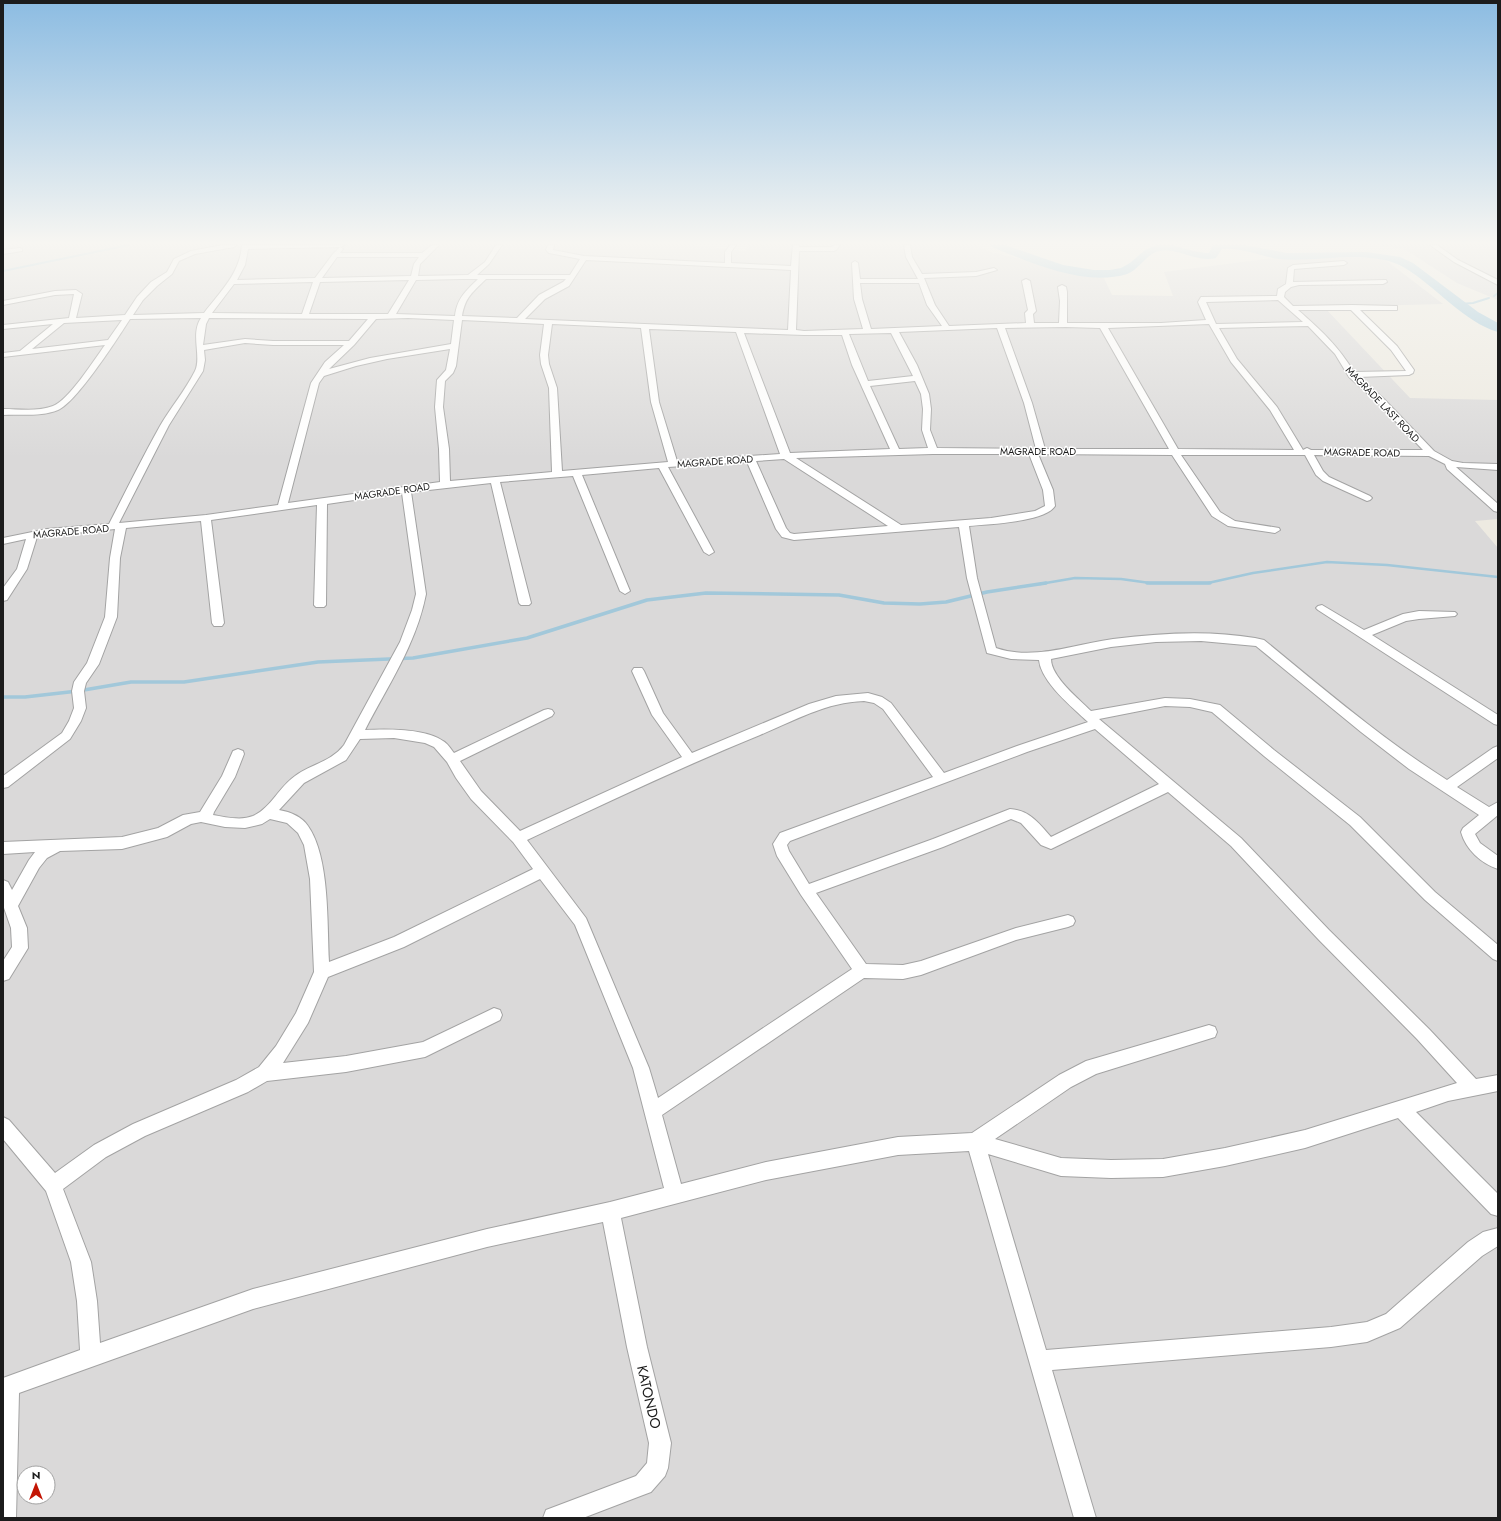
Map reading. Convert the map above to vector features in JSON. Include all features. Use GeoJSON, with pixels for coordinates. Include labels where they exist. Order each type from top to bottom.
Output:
{"type":"FeatureCollection","features":[{"type":"Feature","properties":{"kind":"street"},"geometry":{"type":"LineString","coordinates":[[72,321],[73,316]]}},
{"type":"Feature","properties":{"kind":"street"},"geometry":{"type":"LineString","coordinates":[[3,327],[62,321],[181,316]]}},
{"type":"Feature","properties":{"kind":"street"},"geometry":{"type":"LineString","coordinates":[[3,782],[66,736],[75,721],[80,708],[78,691],[80,682],[93,664],[111,617],[116,527],[164,425],[199,371],[202,358],[200,348],[201,326],[206,316]]}},
{"type":"Feature","properties":{"kind":"street"},"geometry":{"type":"LineString","coordinates":[[339,316],[457,318],[739,331],[845,333],[1030,324],[1103,326],[1308,324]]}},
{"type":"Feature","properties":{"kind":"street"},"geometry":{"type":"LineString","coordinates":[[518,321],[523,316]]}},
{"type":"Feature","properties":{"kind":"street"},"geometry":{"type":"LineString","coordinates":[[792,316],[792,332]]}},
{"type":"Feature","properties":{"kind":"street"},"geometry":{"type":"LineString","coordinates":[[863,316],[868,332]]}},
{"type":"Feature","properties":{"kind":"street"},"geometry":{"type":"LineString","coordinates":[[939,316],[947,328]]}},
{"type":"Feature","properties":{"kind":"street"},"geometry":{"type":"LineString","coordinates":[[1029,316],[1030,324]]}},
{"type":"Feature","properties":{"kind":"street"},"geometry":{"type":"LineString","coordinates":[[1063,316],[1063,324]]}},
{"type":"Feature","properties":{"kind":"street"},"geometry":{"type":"LineString","coordinates":[[1208,316],[1234,360],[1274,409],[1319,473],[1326,479],[1367,498]]}},
{"type":"Feature","properties":{"kind":"street","name":"MAGRADE LAST ROAD"},"geometry":{"type":"LineString","coordinates":[[1299,316],[1321,334],[1338,353],[1352,375],[1381,401],[1431,453]]}},
{"type":"Feature","properties":{"kind":"street"},"geometry":{"type":"LineString","coordinates":[[1352,375],[1403,374],[1409,372],[1410,370],[1394,348],[1361,316]]}},
{"type":"Feature","properties":{"kind":"street"},"geometry":{"type":"LineString","coordinates":[[282,507],[315,383],[328,364],[351,343],[374,317]]}},
{"type":"Feature","properties":{"kind":"street"},"geometry":{"type":"LineString","coordinates":[[3,412],[51,410],[60,406],[85,378],[127,318]]}},
{"type":"Feature","properties":{"kind":"street"},"geometry":{"type":"LineString","coordinates":[[445,484],[444,449],[439,407],[440,385],[441,380],[450,371],[452,366],[457,318]]}},
{"type":"Feature","properties":{"kind":"street"},"geometry":{"type":"LineString","coordinates":[[22,353],[62,321]]}},
{"type":"Feature","properties":{"kind":"street"},"geometry":{"type":"LineString","coordinates":[[548,322],[544,355],[545,364],[553,388],[557,474]]}},
{"type":"Feature","properties":{"kind":"street"},"geometry":{"type":"LineString","coordinates":[[751,459],[781,529],[789,536],[964,524],[1038,514],[1048,509],[1050,501],[1037,451],[1035,424],[1027,398],[1000,326]]}},
{"type":"Feature","properties":{"kind":"street"},"geometry":{"type":"LineString","coordinates":[[1103,326],[1175,452],[1216,514],[1232,524],[1275,530]]}},
{"type":"Feature","properties":{"kind":"street"},"geometry":{"type":"LineString","coordinates":[[645,327],[655,402],[673,464]]}},
{"type":"Feature","properties":{"kind":"street"},"geometry":{"type":"LineString","coordinates":[[739,331],[786,456],[898,528]]}},
{"type":"Feature","properties":{"kind":"street"},"geometry":{"type":"LineString","coordinates":[[894,331],[919,378],[925,394],[927,409],[926,430],[933,451]]}},
{"type":"Feature","properties":{"kind":"street"},"geometry":{"type":"LineString","coordinates":[[845,333],[856,365],[895,451]]}},
{"type":"Feature","properties":{"kind":"street"},"geometry":{"type":"LineString","coordinates":[[200,348],[245,341],[273,343],[351,343]]}},
{"type":"Feature","properties":{"kind":"street"},"geometry":{"type":"LineString","coordinates":[[3,355],[110,342]]}},
{"type":"Feature","properties":{"kind":"street"},"geometry":{"type":"LineString","coordinates":[[321,374],[345,365],[368,360],[454,346]]}},
{"type":"Feature","properties":{"kind":"street"},"geometry":{"type":"LineString","coordinates":[[865,384],[919,378]]}},
{"type":"Feature","properties":{"kind":"street","name":"MAGRADE ROAD"},"geometry":{"type":"LineString","coordinates":[[3,541],[33,534],[206,518],[445,484],[673,464],[786,456],[895,451],[1303,451],[1431,453]]}},
{"type":"Feature","properties":{"kind":"street"},"geometry":{"type":"LineString","coordinates":[[1431,453],[1449,463],[1463,466],[1498,467]]}},
{"type":"Feature","properties":{"kind":"street"},"geometry":{"type":"LineString","coordinates":[[1449,463],[1450,467],[1498,509]]}},
{"type":"Feature","properties":{"kind":"street"},"geometry":{"type":"LineString","coordinates":[[662,465],[709,552]]}},
{"type":"Feature","properties":{"kind":"street"},"geometry":{"type":"LineString","coordinates":[[576,472],[625,591]]}},
{"type":"Feature","properties":{"kind":"street"},"geometry":{"type":"LineString","coordinates":[[495,480],[525,603]]}},
{"type":"Feature","properties":{"kind":"street"},"geometry":{"type":"LineString","coordinates":[[206,816],[206,819],[240,823],[256,821],[269,814],[294,784],[306,775],[341,757],[356,735],[391,671],[419,610],[421,594],[406,490]]}},
{"type":"Feature","properties":{"kind":"street"},"geometry":{"type":"LineString","coordinates":[[320,605],[322,501]]}},
{"type":"Feature","properties":{"kind":"street"},"geometry":{"type":"LineString","coordinates":[[206,518],[218,623]]}},
{"type":"Feature","properties":{"kind":"street"},"geometry":{"type":"LineString","coordinates":[[964,524],[972,578],[991,650],[1007,654],[1045,656],[1103,644],[1160,638],[1203,637],[1250,641],[1260,644],[1365,729],[1414,766],[1447,787],[1493,811],[1468,832],[1470,840],[1476,849],[1498,863]]}},
{"type":"Feature","properties":{"kind":"street"},"geometry":{"type":"LineString","coordinates":[[3,598],[22,569],[33,534]]}},
{"type":"Feature","properties":{"kind":"street"},"geometry":{"type":"LineString","coordinates":[[1322,608],[1495,715]]}},
{"type":"Feature","properties":{"kind":"street"},"geometry":{"type":"LineString","coordinates":[[1364,634],[1402,618],[1419,615],[1451,614]]}},
{"type":"Feature","properties":{"kind":"street"},"geometry":{"type":"LineString","coordinates":[[1045,656],[1045,662],[1049,673],[1067,695],[1093,720],[1236,842],[1324,935],[1423,1034],[1473,1088]]}},
{"type":"Feature","properties":{"kind":"street"},"geometry":{"type":"LineString","coordinates":[[638,671],[658,716],[690,759]]}},
{"type":"Feature","properties":{"kind":"street"},"geometry":{"type":"LineString","coordinates":[[518,838],[690,759],[827,702],[847,698],[868,697],[879,699],[887,706],[942,779]]}},
{"type":"Feature","properties":{"kind":"street"},"geometry":{"type":"LineString","coordinates":[[862,970],[806,891],[782,852],[780,844],[785,837],[1022,749],[1093,720],[1165,702],[1190,703],[1216,708],[1269,753],[1355,821],[1430,896],[1498,954]]}},
{"type":"Feature","properties":{"kind":"street"},"geometry":{"type":"LineString","coordinates":[[452,759],[548,713]]}},
{"type":"Feature","properties":{"kind":"street"},"geometry":{"type":"LineString","coordinates":[[356,735],[394,733],[427,739],[439,744],[452,759],[461,775],[476,795],[518,838],[581,922],[641,1068],[675,1195]]}},
{"type":"Feature","properties":{"kind":"street"},"geometry":{"type":"LineString","coordinates":[[1447,787],[1498,751]]}},
{"type":"Feature","properties":{"kind":"street"},"geometry":{"type":"LineString","coordinates":[[206,816],[207,811],[228,777],[238,754]]}},
{"type":"Feature","properties":{"kind":"street"},"geometry":{"type":"LineString","coordinates":[[806,891],[938,843],[1010,814],[1023,816],[1046,841],[1051,843],[1170,785]]}},
{"type":"Feature","properties":{"kind":"street"},"geometry":{"type":"LineString","coordinates":[[54,1185],[100,1151],[139,1130],[242,1086],[265,1073],[282,1051],[302,1018],[322,972],[317,879],[311,845],[303,829],[292,820],[284,816],[269,814]]}},
{"type":"Feature","properties":{"kind":"street"},"geometry":{"type":"LineString","coordinates":[[3,848],[122,844],[162,833],[188,819],[206,816]]}},
{"type":"Feature","properties":{"kind":"street"},"geometry":{"type":"LineString","coordinates":[[11,905],[34,864],[42,854],[58,846]]}},
{"type":"Feature","properties":{"kind":"street"},"geometry":{"type":"LineString","coordinates":[[322,972],[399,942],[542,871]]}},
{"type":"Feature","properties":{"kind":"street"},"geometry":{"type":"LineString","coordinates":[[3,886],[19,928],[20,948],[3,974]]}},
{"type":"Feature","properties":{"kind":"street"},"geometry":{"type":"LineString","coordinates":[[653,1111],[862,970],[903,972],[921,968],[1016,934],[1068,921]]}},
{"type":"Feature","properties":{"kind":"street"},"geometry":{"type":"LineString","coordinates":[[265,1073],[346,1064],[425,1049],[494,1015]]}},
{"type":"Feature","properties":{"kind":"street"},"geometry":{"type":"LineString","coordinates":[[975,1142],[1065,1081],[1092,1067],[1209,1032]]}},
{"type":"Feature","properties":{"kind":"street"},"geometry":{"type":"LineString","coordinates":[[5,1518],[6,1387],[253,1299],[487,1238],[610,1211],[766,1171],[898,1146],[975,1142],[1061,1167],[1111,1169],[1163,1168],[1226,1157],[1305,1139],[1448,1093],[1498,1083]]}},
{"type":"Feature","properties":{"kind":"street"},"geometry":{"type":"LineString","coordinates":[[1400,1108],[1498,1207]]}},
{"type":"Feature","properties":{"kind":"street"},"geometry":{"type":"LineString","coordinates":[[3,1126],[54,1185],[81,1262],[87,1301],[91,1356]]}},
{"type":"Feature","properties":{"kind":"street"},"geometry":{"type":"LineString","coordinates":[[975,1142],[1085,1518]]}},
{"type":"Feature","properties":{"kind":"street","name":"KATONDO"},"geometry":{"type":"LineString","coordinates":[[554,1518],[643,1484],[657,1468],[660,1443],[637,1347],[610,1211]]}},
{"type":"Feature","properties":{"kind":"street"},"geometry":{"type":"LineString","coordinates":[[1039,1361],[1331,1337],[1367,1332],[1393,1321],[1475,1249],[1490,1239],[1498,1237]]}},
{"type":"Feature","properties":{"kind":"shaded area"},"geometry":{"type":"Polygon","coordinates":[[[3,316],[1332,316],[1410,398],[1498,400],[1498,519],[1475,521],[1498,548],[1498,1518],[3,1518],[3,316]]]}},
{"type":"Feature","properties":{"kind":"waterway"},"geometry":{"type":"LineString","coordinates":[[1476,316],[1498,328]]}},
{"type":"Feature","properties":{"kind":"waterway"},"geometry":{"type":"LineString","coordinates":[[1208,583],[1253,573],[1327,562],[1387,565],[1498,577]]}},
{"type":"Feature","properties":{"kind":"waterway"},"geometry":{"type":"LineString","coordinates":[[1044,583],[1075,578],[1121,579],[1150,583]]}},
{"type":"Feature","properties":{"kind":"waterway"},"geometry":{"type":"LineString","coordinates":[[3,697],[25,697],[78,691],[131,682],[184,682],[318,662],[413,658],[527,638],[647,600],[706,593],[839,595],[884,603],[920,604],[946,602],[987,592],[1044,583]]}},
{"type":"Feature","properties":{"kind":"waterway"},"geometry":{"type":"LineString","coordinates":[[1040,584],[1044,583]]}},
{"type":"Feature","properties":{"kind":"waterway"},"geometry":{"type":"LineString","coordinates":[[1150,583],[1208,583]]}}]}
